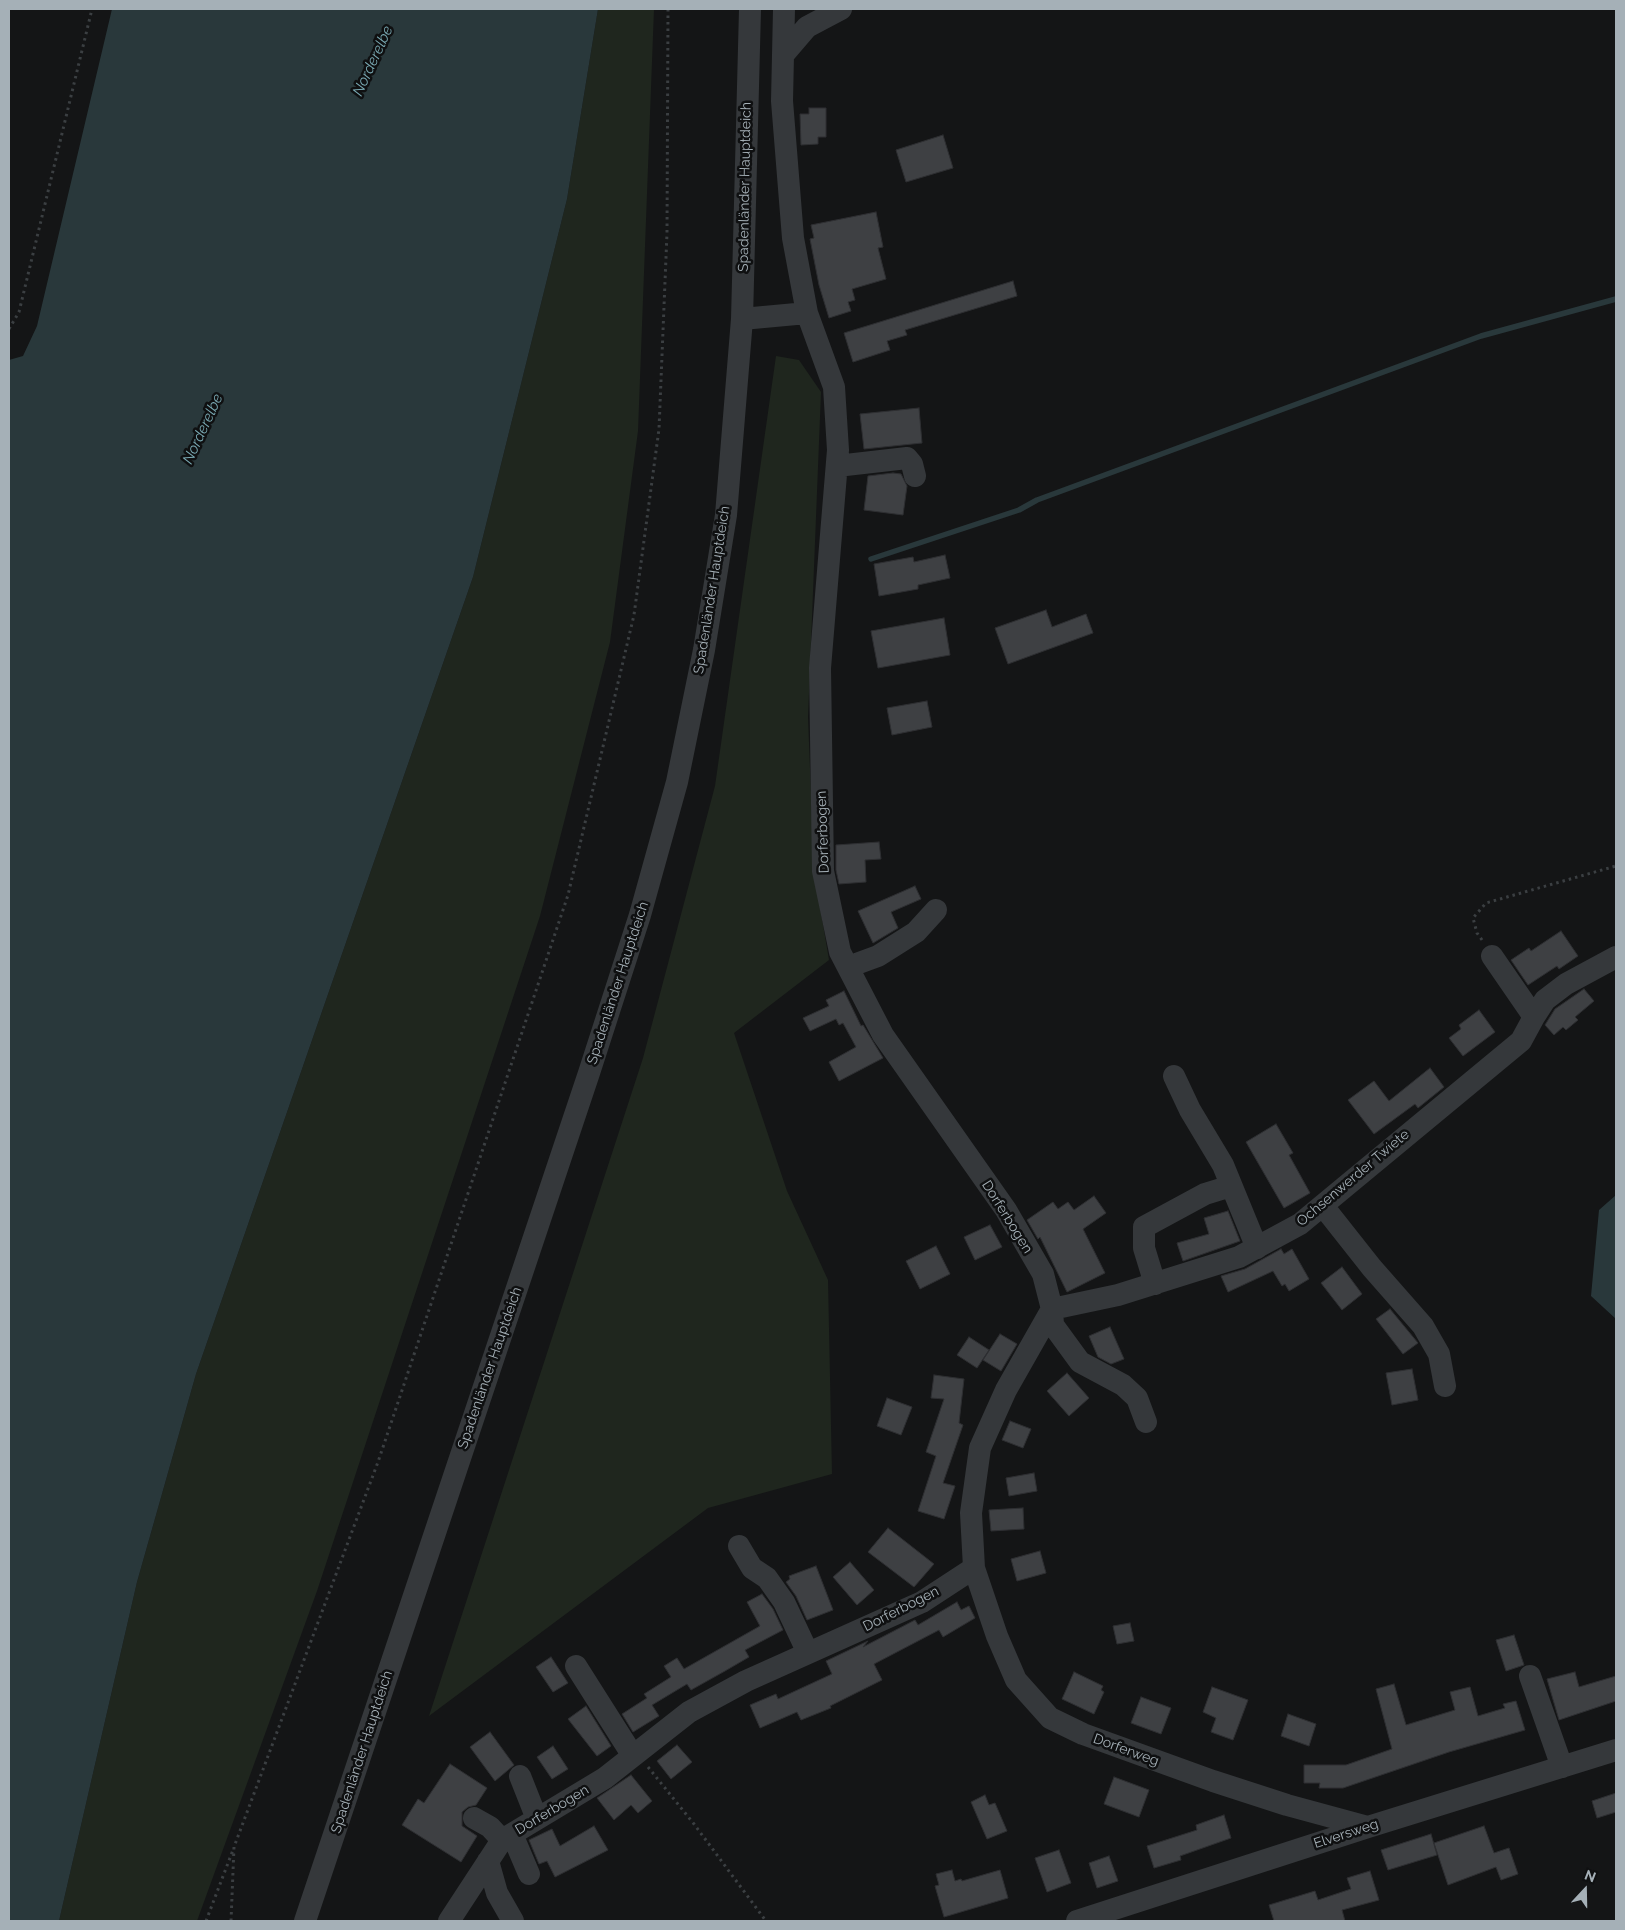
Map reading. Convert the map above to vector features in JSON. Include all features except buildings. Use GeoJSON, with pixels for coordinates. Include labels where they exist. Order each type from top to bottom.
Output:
{"type":"FeatureCollection","features":[{"type":"Feature","properties":{"kind":"street","name":"Spadenländer Hauptdeich"},"geometry":{"type":"LineString","coordinates":[[305,1921],[589,1073],[640,915],[677,782],[704,650],[726,515],[742,319],[750,9]]}},
{"type":"Feature","properties":{"kind":"street","name":"Dorferbogen"},"geometry":{"type":"LineString","coordinates":[[784,9],[782,102],[793,238],[807,312],[834,387],[838,450],[820,668],[823,871],[840,952],[883,1035],[1006,1210],[1043,1274],[1052,1309],[1053,1325],[1080,1362],[1123,1385],[1136,1398],[1146,1422]]}},
{"type":"Feature","properties":{"kind":"street"},"geometry":{"type":"LineString","coordinates":[[783,55],[807,27],[841,9]]}},
{"type":"Feature","properties":{"kind":"street"},"geometry":{"type":"LineString","coordinates":[[742,319],[807,312]]}},
{"type":"Feature","properties":{"kind":"street"},"geometry":{"type":"LineString","coordinates":[[837,466],[907,458],[912,464],[915,476]]}},
{"type":"Feature","properties":{"kind":"street"},"geometry":{"type":"LineString","coordinates":[[848,967],[878,956],[916,932],[936,910]]}},
{"type":"Feature","properties":{"kind":"street"},"geometry":{"type":"LineString","coordinates":[[1492,956],[1534,1017]]}},
{"type":"Feature","properties":{"kind":"street","name":"Ochsenwerder Twiete"},"geometry":{"type":"LineString","coordinates":[[1052,1309],[1118,1295],[1239,1257],[1300,1224],[1412,1128],[1520,1041],[1545,1000],[1566,984],[1616,957]]}},
{"type":"Feature","properties":{"kind":"street"},"geometry":{"type":"LineString","coordinates":[[1174,1076],[1190,1110],[1223,1165],[1257,1248]]}},
{"type":"Feature","properties":{"kind":"street"},"geometry":{"type":"LineString","coordinates":[[1155,1284],[1144,1248],[1144,1227],[1206,1194],[1230,1186]]}},
{"type":"Feature","properties":{"kind":"street"},"geometry":{"type":"LineString","coordinates":[[1323,1206],[1372,1268],[1423,1326],[1438,1354],[1445,1386]]}},
{"type":"Feature","properties":{"kind":"street"},"geometry":{"type":"LineString","coordinates":[[974,1568],[971,1513],[980,1448],[1006,1390],[1052,1309]]}},
{"type":"Feature","properties":{"kind":"street"},"geometry":{"type":"LineString","coordinates":[[739,1546],[752,1568],[768,1578],[784,1602],[808,1653]]}},
{"type":"Feature","properties":{"kind":"street","name":"Dorferbogen"},"geometry":{"type":"LineString","coordinates":[[449,1921],[488,1861],[507,1837],[605,1778],[689,1712],[746,1681],[922,1602],[974,1568]]}},
{"type":"Feature","properties":{"kind":"street","name":"Dorferweg"},"geometry":{"type":"LineString","coordinates":[[974,1568],[997,1636],[1016,1680],[1050,1718],[1083,1734],[1213,1781],[1287,1805],[1368,1827]]}},
{"type":"Feature","properties":{"kind":"street"},"geometry":{"type":"LineString","coordinates":[[576,1666],[635,1754]]}},
{"type":"Feature","properties":{"kind":"street"},"geometry":{"type":"LineString","coordinates":[[1530,1676],[1562,1767]]}},
{"type":"Feature","properties":{"kind":"street","name":"Elversweg"},"geometry":{"type":"LineString","coordinates":[[1077,1921],[1368,1827],[1616,1750]]}},
{"type":"Feature","properties":{"kind":"street"},"geometry":{"type":"LineString","coordinates":[[520,1776],[537,1819]]}},
{"type":"Feature","properties":{"kind":"street"},"geometry":{"type":"LineString","coordinates":[[474,1818],[507,1837],[529,1874]]}},
{"type":"Feature","properties":{"kind":"street"},"geometry":{"type":"LineString","coordinates":[[488,1861],[497,1893],[513,1921]]}},
{"type":"Feature","properties":{"kind":"path"},"geometry":{"type":"LineString","coordinates":[[9,329],[21,303],[92,9]]}},
{"type":"Feature","properties":{"kind":"path"},"geometry":{"type":"LineString","coordinates":[[206,1921],[378,1462],[500,1102],[572,876],[634,615],[659,429],[667,234],[668,9]]}},
{"type":"Feature","properties":{"kind":"path"},"geometry":{"type":"LineString","coordinates":[[1492,956],[1477,933],[1473,918],[1486,902],[1616,866]]}},
{"type":"Feature","properties":{"kind":"path"},"geometry":{"type":"LineString","coordinates":[[635,1754],[694,1824],[766,1921]]}},
{"type":"Feature","properties":{"kind":"path"},"geometry":{"type":"LineString","coordinates":[[231,1921],[234,1847]]}},
{"type":"Feature","properties":{"kind":"shaded area"},"geometry":{"type":"Polygon","coordinates":[[[598,9],[654,9],[638,431],[610,642],[540,916],[317,1591],[197,1921],[59,1921],[137,1582],[196,1374],[473,577],[567,199],[598,9]]]}},
{"type":"Feature","properties":{"kind":"shaded area"},"geometry":{"type":"Polygon","coordinates":[[[776,356],[799,360],[821,392],[808,717],[814,871],[829,960],[734,1033],[787,1191],[828,1280],[832,1474],[708,1508],[429,1716],[643,1058],[715,786],[776,356]]]}},
{"type":"Feature","properties":{"kind":"water","name":"Norderelbe"},"geometry":{"type":"Polygon","coordinates":[[[112,9],[598,9],[567,199],[473,577],[196,1374],[137,1582],[59,1921],[9,1921],[9,360],[23,356],[37,326],[112,9]]]}},
{"type":"Feature","properties":{"kind":"water"},"geometry":{"type":"Polygon","coordinates":[[[1616,1195],[1616,1319],[1591,1296],[1599,1210],[1616,1195]]]}},
{"type":"Feature","properties":{"kind":"waterway"},"geometry":{"type":"LineString","coordinates":[[871,559],[1019,510],[1037,500],[1481,336],[1616,299]]}}]}
